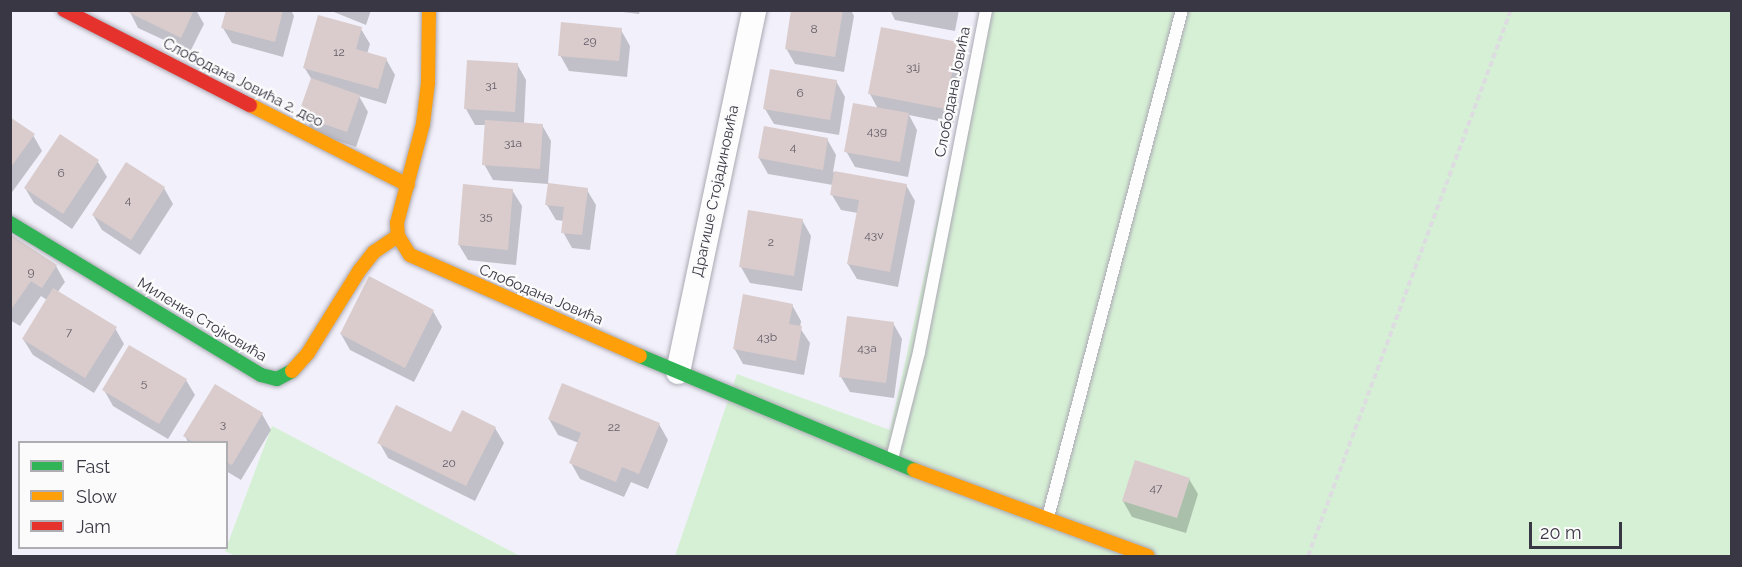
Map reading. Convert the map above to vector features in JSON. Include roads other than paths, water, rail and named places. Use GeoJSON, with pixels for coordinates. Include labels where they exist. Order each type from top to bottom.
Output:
{"type":"FeatureCollection","features":[{"type":"Feature","properties":{"kind":"street","name":"Слободана Јовића 2. део"},"geometry":{"type":"LineString","coordinates":[[64,10],[408,185]]}},
{"type":"Feature","properties":{"kind":"street"},"geometry":{"type":"LineString","coordinates":[[398,236],[399,212],[423,124],[428,83],[429,10]]}},
{"type":"Feature","properties":{"kind":"street","name":"Драгише Стојадиновића"},"geometry":{"type":"LineString","coordinates":[[678,372],[754,10]]}},
{"type":"Feature","properties":{"kind":"street","name":"Миленка Стојковића"},"geometry":{"type":"LineString","coordinates":[[10,223],[261,375],[278,379],[290,373],[308,353],[369,259],[398,236]]}},
{"type":"Feature","properties":{"kind":"street","name":"Слободана Јовића"},"geometry":{"type":"LineString","coordinates":[[398,236],[411,255],[422,262],[678,372],[891,460],[1148,556]]}},
{"type":"Feature","properties":{"kind":"lane","name":"Слободана Јовића"},"geometry":{"type":"LineString","coordinates":[[891,460],[919,352],[986,10]]}},
{"type":"Feature","properties":{"kind":"lane"},"geometry":{"type":"LineString","coordinates":[[1048,518],[1182,10]]}}]}
